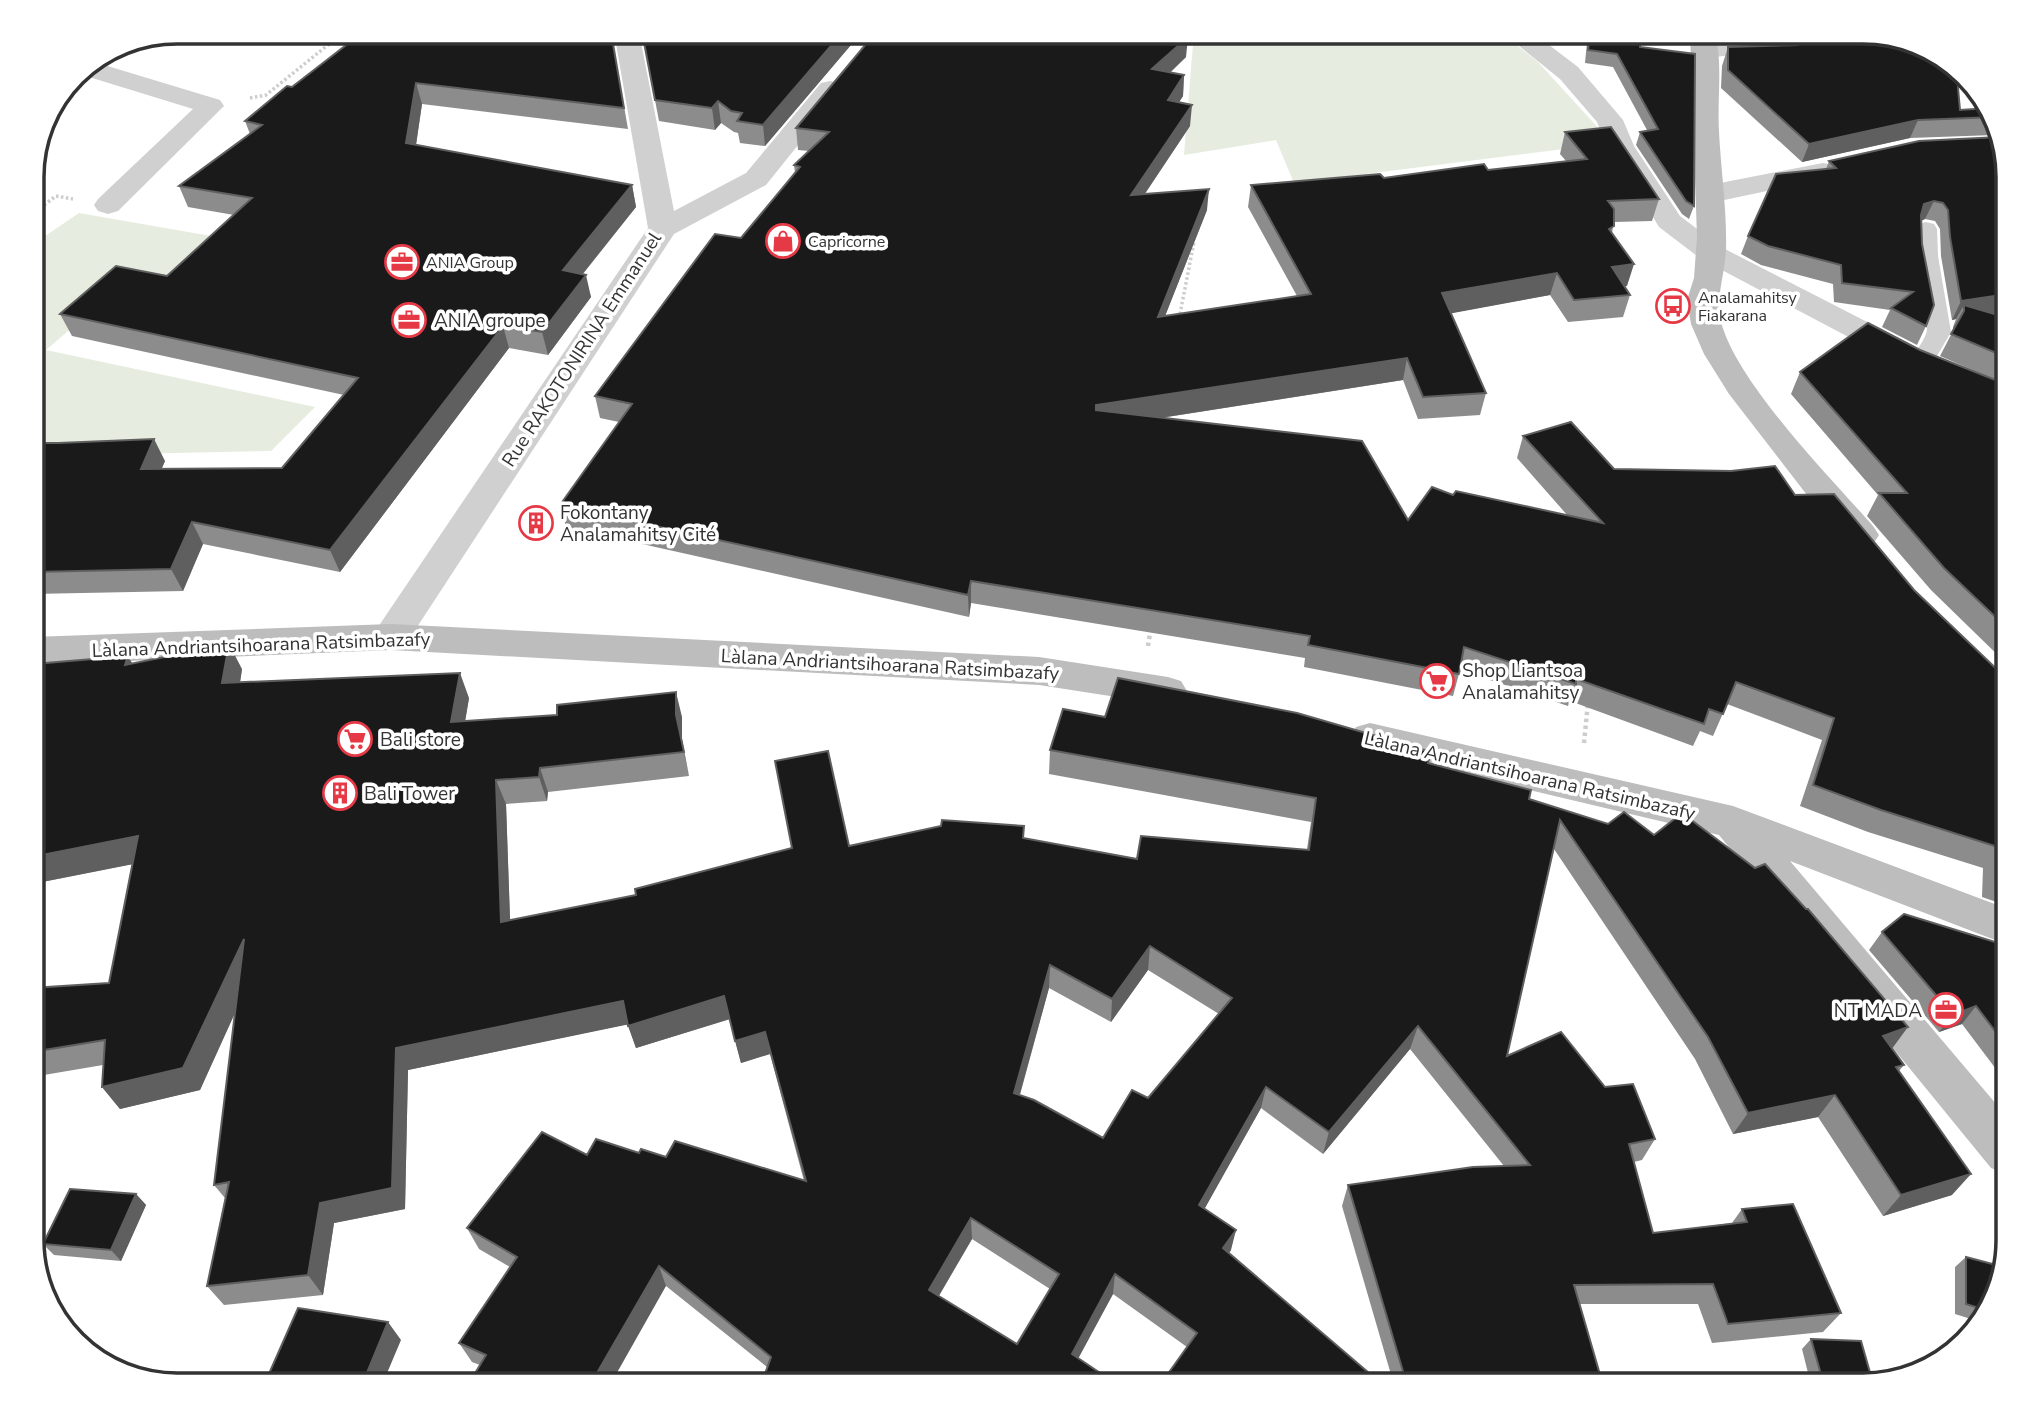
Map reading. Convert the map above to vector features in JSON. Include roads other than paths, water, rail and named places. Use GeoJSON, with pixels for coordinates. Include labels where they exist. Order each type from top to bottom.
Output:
{"type":"FeatureCollection","features":[{"type":"Feature","properties":{"kind":"main road"},"geometry":{"type":"LineString","coordinates":[[1705,44],[1711,253],[1707,286],[1702,299],[1709,331],[1752,405],[1881,559]]}},
{"type":"Feature","properties":{"kind":"main road","name":"Làlana Andriantsihoarana Ratsimbazafy"},"geometry":{"type":"LineString","coordinates":[[44,651],[391,637],[1039,671],[1140,685],[1207,700]]}},
{"type":"Feature","properties":{"kind":"main road","name":"Làlana Andriantsihoarana Ratsimbazafy"},"geometry":{"type":"LineString","coordinates":[[1340,731],[1733,822],[1996,922]]}},
{"type":"Feature","properties":{"kind":"main road"},"geometry":{"type":"LineString","coordinates":[[1733,822],[1996,1139]]}},
{"type":"Feature","properties":{"kind":"street","name":"Rue RAKOTONIRINA Emmanuel"},"geometry":{"type":"LineString","coordinates":[[391,637],[663,228],[628,44]]}},
{"type":"Feature","properties":{"kind":"street"},"geometry":{"type":"LineString","coordinates":[[1532,44],[1569,73],[1610,120],[1621,147],[1640,172],[1669,221],[1711,253],[1933,368]]}},
{"type":"Feature","properties":{"kind":"street"},"geometry":{"type":"LineString","coordinates":[[96,71],[211,106],[108,205]]}},
{"type":"Feature","properties":{"kind":"street"},"geometry":{"type":"LineString","coordinates":[[663,228],[756,179],[844,72]]}},
{"type":"Feature","properties":{"kind":"street"},"geometry":{"type":"LineString","coordinates":[[1710,194],[1847,165]]}},
{"type":"Feature","properties":{"kind":"lane"},"geometry":{"type":"LineString","coordinates":[[1926,229],[1927,256],[1939,332],[1933,368]]}},
{"type":"Feature","properties":{"kind":"place","name":"Capricorne"},"geometry":{"type":"Point","coordinates":[783,241]}},
{"type":"Feature","properties":{"kind":"place","name":"ANIA Group"},"geometry":{"type":"Point","coordinates":[402,262]}},
{"type":"Feature","properties":{"kind":"place","name":"Analamahitsy Fiakarana"},"geometry":{"type":"Point","coordinates":[1673,306]}},
{"type":"Feature","properties":{"kind":"place","name":"ANIA groupe"},"geometry":{"type":"Point","coordinates":[409,320]}},
{"type":"Feature","properties":{"kind":"place","name":"Fokontany Analamahitsy Cité"},"geometry":{"type":"Point","coordinates":[536,523]}},
{"type":"Feature","properties":{"kind":"place","name":"Shop Liantsoa Analamahitsy"},"geometry":{"type":"Point","coordinates":[1437,681]}},
{"type":"Feature","properties":{"kind":"place","name":"Bali store"},"geometry":{"type":"Point","coordinates":[355,739]}},
{"type":"Feature","properties":{"kind":"place","name":"Bali Tower"},"geometry":{"type":"Point","coordinates":[340,793]}},
{"type":"Feature","properties":{"kind":"place","name":"NT MADA"},"geometry":{"type":"Point","coordinates":[1946,1010]}}]}
